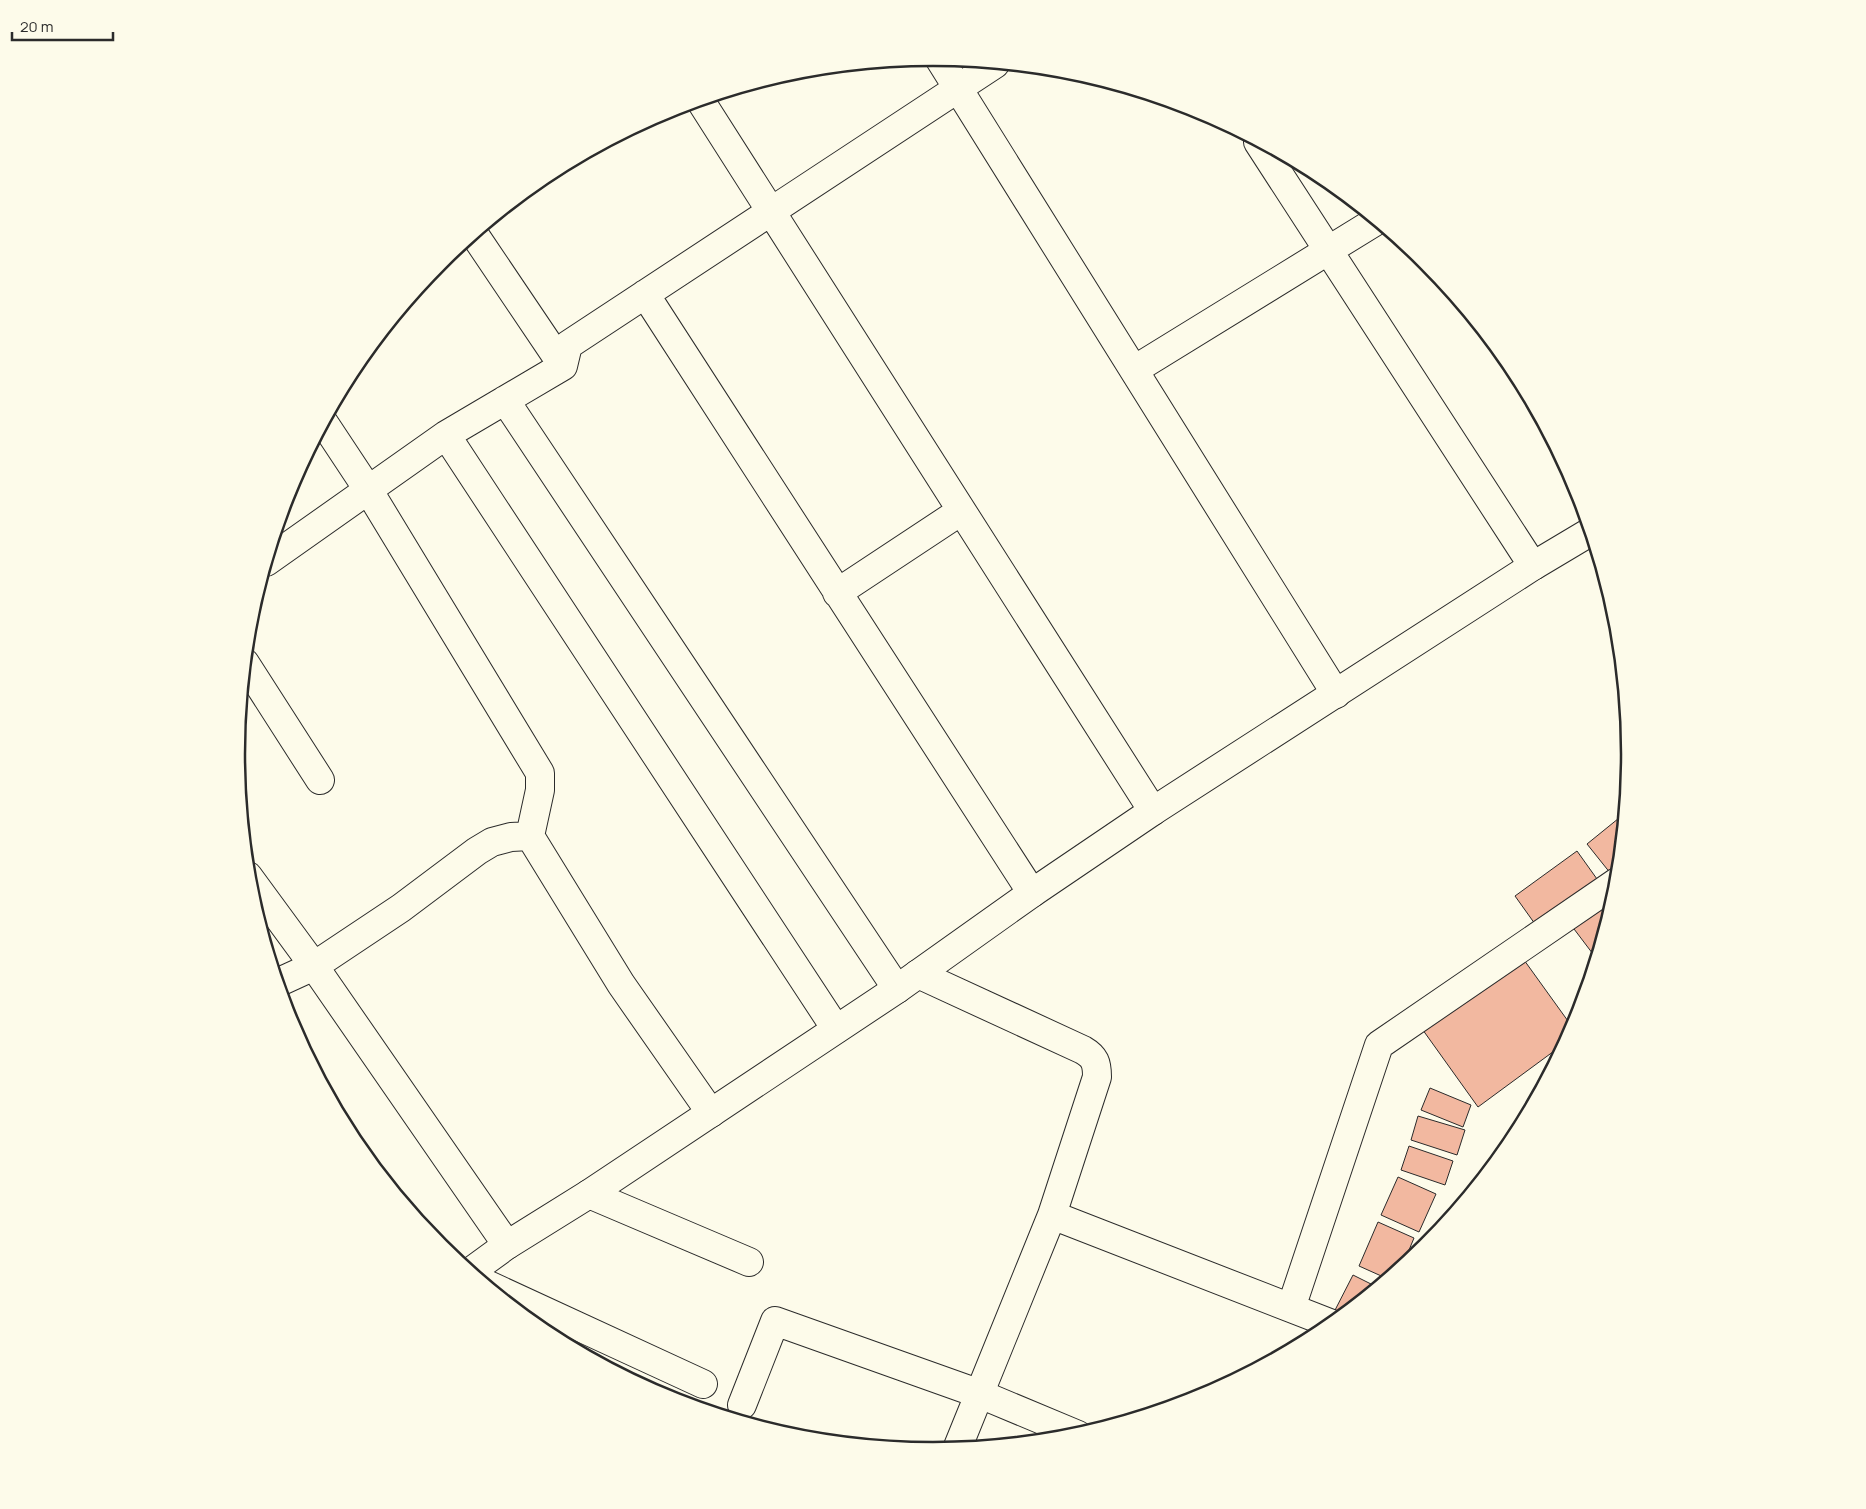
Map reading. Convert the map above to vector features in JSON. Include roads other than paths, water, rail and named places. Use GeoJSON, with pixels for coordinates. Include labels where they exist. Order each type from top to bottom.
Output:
{"type":"FeatureCollection","features":[{"type":"Feature","properties":{"kind":"street"},"geometry":{"type":"LineString","coordinates":[[944,67],[1336,694]]}},
{"type":"Feature","properties":{"kind":"street"},"geometry":{"type":"LineString","coordinates":[[274,557],[446,435],[563,366],[568,345],[988,69]]}},
{"type":"Feature","properties":{"kind":"street"},"geometry":{"type":"LineString","coordinates":[[704,106],[1153,812]]}},
{"type":"Feature","properties":{"kind":"street"},"geometry":{"type":"LineString","coordinates":[[1264,151],[1533,566]]}},
{"type":"Feature","properties":{"kind":"street"},"geometry":{"type":"LineString","coordinates":[[1134,370],[1371,224]]}},
{"type":"Feature","properties":{"kind":"street"},"geometry":{"type":"LineString","coordinates":[[477,239],[563,366]]}},
{"type":"Feature","properties":{"kind":"street"},"geometry":{"type":"LineString","coordinates":[[645,294],[1032,893]]}},
{"type":"Feature","properties":{"kind":"street"},"geometry":{"type":"LineString","coordinates":[[506,400],[908,981],[1083,1050],[1095,1060],[1097,1077],[1052,1215],[960,1442]]}},
{"type":"Feature","properties":{"kind":"street"},"geometry":{"type":"LineString","coordinates":[[327,428],[369,491],[540,773],[540,790],[530,836],[621,984],[711,1113]]}},
{"type":"Feature","properties":{"kind":"street"},"geometry":{"type":"LineString","coordinates":[[446,435],[836,1030]]}},
{"type":"Feature","properties":{"kind":"street"},"geometry":{"type":"LineString","coordinates":[[837,593],[961,512]]}},
{"type":"Feature","properties":{"kind":"street"},"geometry":{"type":"LineString","coordinates":[[475,1268],[507,1245],[589,1194],[836,1030],[1032,893],[1153,812],[1533,566],[1586,535]]}},
{"type":"Feature","properties":{"kind":"street"},"geometry":{"type":"LineString","coordinates":[[250,671],[320,780]]}},
{"type":"Feature","properties":{"kind":"street"},"geometry":{"type":"LineString","coordinates":[[283,981],[314,966],[400,908],[492,842],[511,837],[530,836]]}},
{"type":"Feature","properties":{"kind":"street"},"geometry":{"type":"LineString","coordinates":[[1291,1308],[1379,1045],[1608,888]]}},
{"type":"Feature","properties":{"kind":"street"},"geometry":{"type":"LineString","coordinates":[[258,890],[314,966],[507,1245]]}},
{"type":"Feature","properties":{"kind":"street"},"geometry":{"type":"LineString","coordinates":[[589,1194],[749,1262]]}},
{"type":"Feature","properties":{"kind":"street"},"geometry":{"type":"LineString","coordinates":[[1052,1215],[1324,1321]]}},
{"type":"Feature","properties":{"kind":"street"},"geometry":{"type":"LineString","coordinates":[[503,1292],[703,1384]]}},
{"type":"Feature","properties":{"kind":"street"},"geometry":{"type":"LineString","coordinates":[[742,1405],[775,1321],[980,1394],[1066,1430]]}}]}
